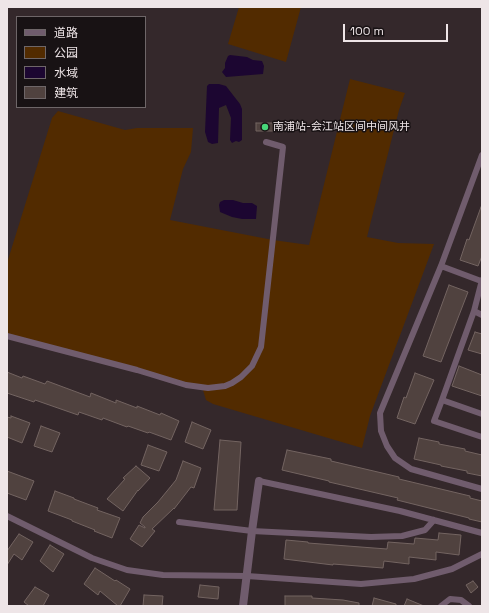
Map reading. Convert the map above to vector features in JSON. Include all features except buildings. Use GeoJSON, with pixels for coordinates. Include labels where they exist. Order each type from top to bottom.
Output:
{"type":"FeatureCollection","features":[{"type":"Feature","properties":{"kind":"street"},"geometry":{"type":"LineString","coordinates":[[7,336],[137,370],[186,385],[208,388],[224,386],[241,377],[252,366],[261,347],[283,147],[266,142]]}},
{"type":"Feature","properties":{"kind":"street"},"geometry":{"type":"LineString","coordinates":[[482,155],[441,266],[380,413],[380,431],[395,458],[411,469],[482,489]]}},
{"type":"Feature","properties":{"kind":"street"},"geometry":{"type":"LineString","coordinates":[[441,266],[482,281],[474,312],[434,421],[482,437]]}},
{"type":"Feature","properties":{"kind":"street"},"geometry":{"type":"LineString","coordinates":[[474,312],[482,315]]}},
{"type":"Feature","properties":{"kind":"street"},"geometry":{"type":"LineString","coordinates":[[442,400],[482,414]]}},
{"type":"Feature","properties":{"kind":"street"},"geometry":{"type":"LineString","coordinates":[[243,606],[259,481],[400,511],[482,533]]}},
{"type":"Feature","properties":{"kind":"street"},"geometry":{"type":"LineString","coordinates":[[7,516],[92,558],[127,570],[163,575],[247,576],[361,584],[414,579],[452,569],[482,554]]}},
{"type":"Feature","properties":{"kind":"street"},"geometry":{"type":"LineString","coordinates":[[179,522],[252,531],[371,537],[402,536],[424,530],[434,520]]}},
{"type":"Feature","properties":{"kind":"street"},"geometry":{"type":"LineString","coordinates":[[441,606],[450,599],[461,600],[469,606]]}},
{"type":"Feature","properties":{"kind":"green space"},"geometry":{"type":"Polygon","coordinates":[[[239,7],[301,7],[286,62],[228,44],[239,7]]]}},
{"type":"Feature","properties":{"kind":"green space"},"geometry":{"type":"Polygon","coordinates":[[[350,79],[405,93],[399,110],[367,237],[398,243],[434,244],[370,416],[362,448],[213,404],[206,400],[202,387],[7,337],[7,263],[52,118],[58,111],[125,130],[137,128],[193,128],[191,152],[183,169],[170,220],[273,240],[309,245],[350,79]]]}},
{"type":"Feature","properties":{"kind":"water"},"geometry":{"type":"Polygon","coordinates":[[[230,55],[262,61],[264,66],[263,74],[226,77],[222,72],[225,68],[225,63],[228,56],[230,55]]]}},
{"type":"Feature","properties":{"kind":"water"},"geometry":{"type":"Polygon","coordinates":[[[209,84],[226,86],[240,104],[242,109],[242,140],[239,142],[236,141],[232,143],[230,140],[231,118],[226,105],[219,108],[218,143],[212,144],[208,142],[205,132],[207,86],[209,84]]]}},
{"type":"Feature","properties":{"kind":"water"},"geometry":{"type":"Polygon","coordinates":[[[224,200],[252,203],[257,206],[256,219],[242,219],[220,212],[220,202],[224,200]]]}},
{"type":"Feature","properties":{"kind":"place","name":"南浦站-会江站区间中间风井"},"geometry":{"type":"Point","coordinates":[265,127]}}]}
